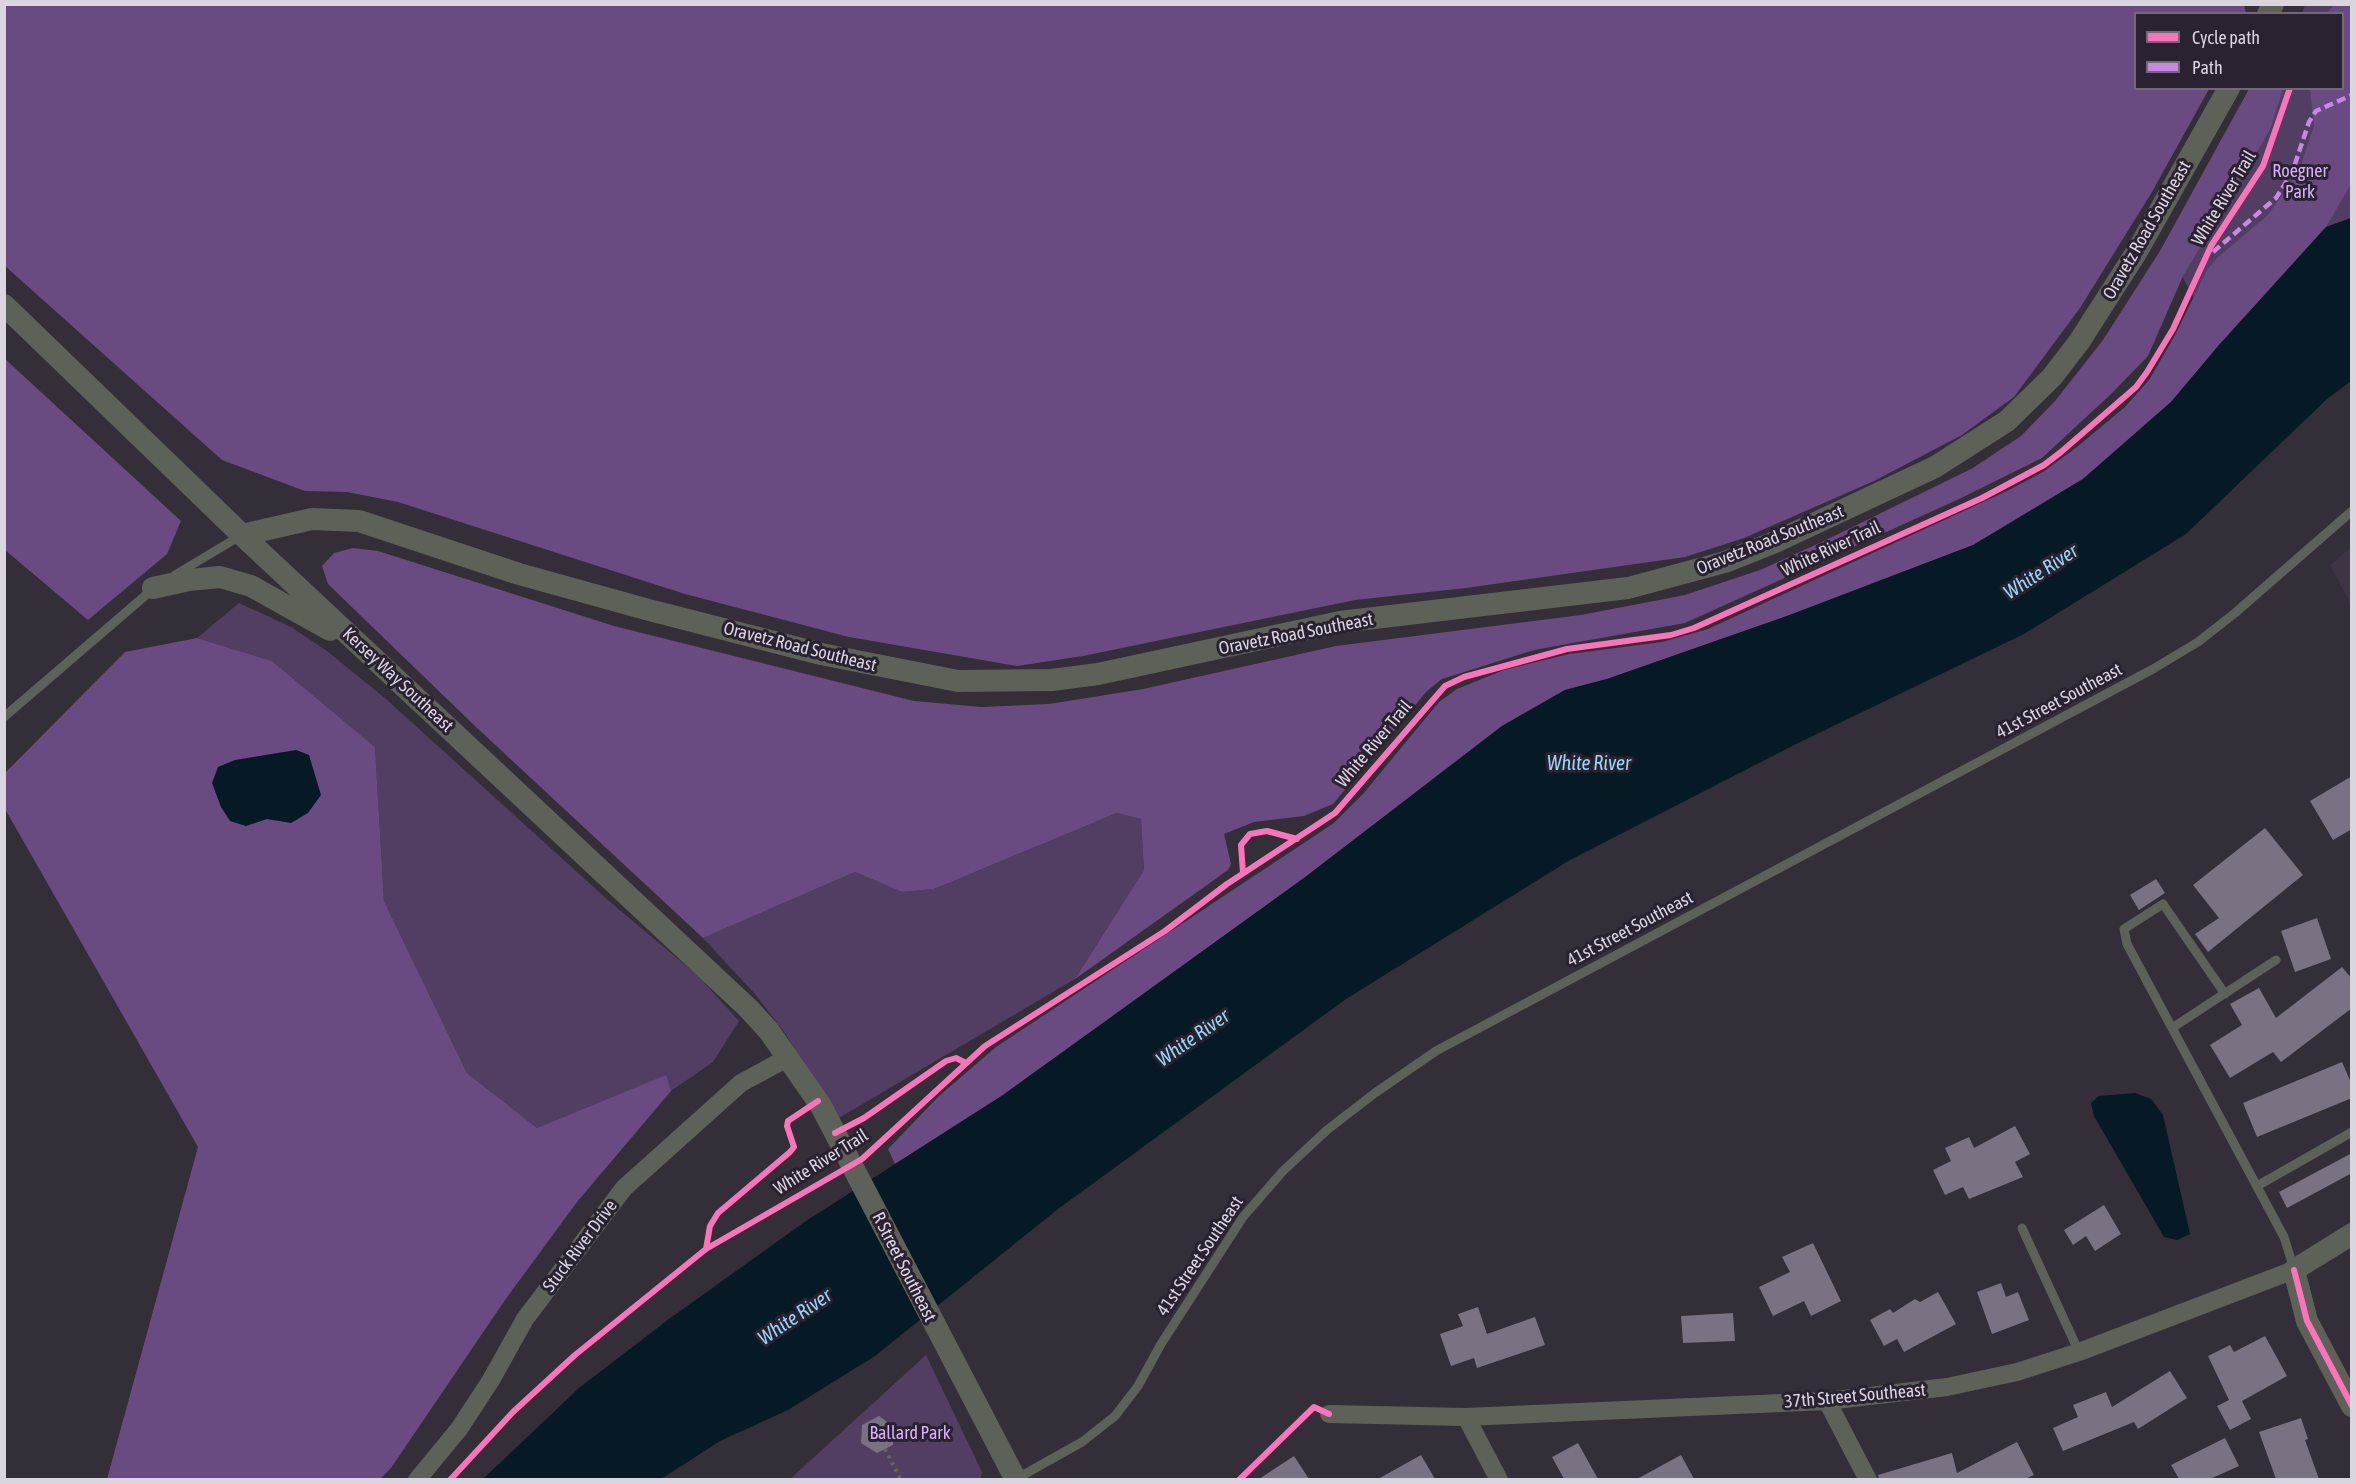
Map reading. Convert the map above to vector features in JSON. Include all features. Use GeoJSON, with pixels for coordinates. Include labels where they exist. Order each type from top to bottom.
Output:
{"type":"FeatureCollection","features":[{"type":"Feature","properties":{"kind":"street","name":"Oravetz Road Southeast"},"geometry":{"type":"LineString","coordinates":[[242,535],[312,519],[359,521],[519,574],[649,610],[832,656],[958,681],[1052,680],[1098,674],[1340,622],[1628,588],[1725,562],[1775,542],[1935,467],[2007,421],[2052,377],[2079,342],[2136,253],[2228,90]]}},
{"type":"Feature","properties":{"kind":"street","name":"Kersey Way Southeast"},"geometry":{"type":"LineString","coordinates":[[4,305],[242,535],[749,1009],[789,1057]]}},
{"type":"Feature","properties":{"kind":"street"},"geometry":{"type":"LineString","coordinates":[[153,588],[189,580],[220,577],[251,585],[366,651]]}},
{"type":"Feature","properties":{"kind":"street","name":"R Street Southeast"},"geometry":{"type":"LineString","coordinates":[[789,1057],[821,1106],[1016,1479]]}},
{"type":"Feature","properties":{"kind":"street","name":"Stuck River Drive"},"geometry":{"type":"LineString","coordinates":[[417,1479],[459,1429],[532,1310],[624,1188],[680,1135],[741,1083],[789,1057]]}},
{"type":"Feature","properties":{"kind":"street","name":"37th Street Southeast"},"geometry":{"type":"LineString","coordinates":[[1329,1414],[1466,1417],[1827,1401],[1947,1387],[2017,1372],[2079,1352],[2294,1270],[2352,1234]]}},
{"type":"Feature","properties":{"kind":"street"},"geometry":{"type":"LineString","coordinates":[[2294,1270],[2307,1321],[2352,1406]]}},
{"type":"Feature","properties":{"kind":"street"},"geometry":{"type":"LineString","coordinates":[[1827,1401],[1868,1479]]}},
{"type":"Feature","properties":{"kind":"street"},"geometry":{"type":"LineString","coordinates":[[1466,1417],[1499,1479]]}},
{"type":"Feature","properties":{"kind":"lane","name":"41st Street Southeast"},"geometry":{"type":"LineString","coordinates":[[1016,1479],[1083,1442],[1115,1416],[1138,1386],[1161,1344],[1243,1216],[1292,1163],[1327,1130],[1375,1093],[1436,1051],[2153,669],[2198,642],[2235,613],[2352,510]]}},
{"type":"Feature","properties":{"kind":"lane"},"geometry":{"type":"LineString","coordinates":[[4,717],[153,588],[242,535]]}},
{"type":"Feature","properties":{"kind":"lane"},"geometry":{"type":"LineString","coordinates":[[2225,994],[2163,904],[2124,929],[2127,944],[2284,1237],[2294,1270]]}},
{"type":"Feature","properties":{"kind":"lane"},"geometry":{"type":"LineString","coordinates":[[2172,1028],[2276,960]]}},
{"type":"Feature","properties":{"kind":"lane"},"geometry":{"type":"LineString","coordinates":[[2257,1186],[2352,1132]]}},
{"type":"Feature","properties":{"kind":"lane"},"geometry":{"type":"LineString","coordinates":[[2022,1228],[2079,1352]]}},
{"type":"Feature","properties":{"kind":"path"},"geometry":{"type":"LineString","coordinates":[[885,1449],[902,1479]]}},
{"type":"Feature","properties":{"kind":"shaded area"},"geometry":{"type":"Polygon","coordinates":[[[2351,547],[2351,605],[2330,565],[2351,547]]]}},
{"type":"Feature","properties":{"kind":"green space"},"geometry":{"type":"Polygon","coordinates":[[[5,5],[2244,5],[2246,12],[2134,12],[2134,90],[2208,90],[2152,192],[2080,308],[2014,397],[1962,435],[1874,481],[1744,538],[1685,557],[1466,588],[1355,600],[1083,656],[1017,666],[849,637],[685,594],[398,502],[347,492],[305,491],[222,460],[5,266],[5,5]]]}},
{"type":"Feature","properties":{"kind":"green space","name":"Roegner Park"},"geometry":{"type":"Polygon","coordinates":[[[2305,5],[2351,5],[2351,218],[2326,227],[2219,345],[2182,276],[2270,130],[2281,90],[2344,90],[2344,12],[2302,12],[2305,5]]]}},
{"type":"Feature","properties":{"kind":"green space"},"geometry":{"type":"Polygon","coordinates":[[[2334,5],[2351,5],[2351,184],[2326,227],[2219,345],[2171,402],[2083,479],[1974,545],[1787,616],[1607,679],[1565,690],[1502,726],[1304,878],[1003,1095],[895,1164],[888,1149],[939,1096],[996,1047],[1334,823],[1363,794],[1439,702],[1457,689],[1504,670],[1569,654],[1662,642],[1708,629],[2007,491],[2043,472],[2077,447],[2125,407],[2149,380],[2174,337],[2207,270],[2217,258],[2268,215],[2299,171],[2314,126],[2310,90],[2344,90],[2344,12],[2328,12],[2334,5]]]}},
{"type":"Feature","properties":{"kind":"green space"},"geometry":{"type":"Polygon","coordinates":[[[2248,90],[2283,90],[2270,130],[2183,276],[2148,356],[2042,458],[1957,500],[1685,623],[1534,650],[1442,679],[1427,691],[1333,804],[1304,816],[1254,822],[1224,834],[1231,864],[1228,870],[1075,979],[1144,870],[1141,819],[1117,813],[934,889],[902,892],[855,872],[703,938],[476,727],[328,584],[322,566],[334,553],[353,548],[378,551],[614,626],[914,701],[982,707],[1049,704],[1143,689],[1336,646],[1581,615],[1685,595],[1760,570],[1973,468],[2021,436],[2055,401],[2103,340],[2160,251],[2248,90]]]}},
{"type":"Feature","properties":{"kind":"green space"},"geometry":{"type":"Polygon","coordinates":[[[4,358],[181,521],[167,554],[88,620],[5,550],[4,358]]]}},
{"type":"Feature","properties":{"kind":"green space"},"geometry":{"type":"Polygon","coordinates":[[[239,603],[291,627],[327,651],[386,699],[609,901],[697,975],[739,1021],[713,1062],[671,1091],[665,1076],[537,1128],[467,1073],[384,901],[375,747],[272,661],[197,638],[239,603]]]}},
{"type":"Feature","properties":{"kind":"green space"},"geometry":{"type":"Polygon","coordinates":[[[197,638],[272,661],[375,747],[384,901],[467,1073],[537,1128],[666,1075],[671,1091],[577,1202],[505,1300],[391,1468],[380,1479],[107,1479],[198,1147],[5,809],[4,774],[125,652],[197,638]]]}},
{"type":"Feature","properties":{"kind":"green space"},"geometry":{"type":"Polygon","coordinates":[[[1117,813],[1141,819],[1144,870],[1075,979],[837,1119],[785,1033],[755,994],[703,938],[855,872],[902,892],[934,889],[1117,813]]]}},
{"type":"Feature","properties":{"kind":"green space","name":"Ballard Park"},"geometry":{"type":"Polygon","coordinates":[[[926,1355],[982,1472],[980,1480],[789,1480],[926,1355]]]}},
{"type":"Feature","properties":{"kind":"water","name":"White River"},"geometry":{"type":"Polygon","coordinates":[[[2351,218],[2351,381],[2327,399],[2186,534],[2024,634],[1798,743],[1570,860],[1346,999],[1058,1209],[875,1356],[788,1410],[720,1441],[661,1479],[482,1480],[579,1388],[669,1319],[806,1221],[1003,1095],[1304,878],[1502,726],[1565,690],[1607,679],[1787,616],[1973,545],[2083,479],[2171,402],[2219,345],[2326,227],[2351,218]]]}},
{"type":"Feature","properties":{"kind":"water"},"geometry":{"type":"Polygon","coordinates":[[[296,750],[309,755],[321,795],[308,813],[291,823],[267,819],[246,826],[230,821],[221,807],[212,783],[218,767],[235,760],[296,750]]]}},
{"type":"Feature","properties":{"kind":"water"},"geometry":{"type":"Polygon","coordinates":[[[2135,1093],[2151,1099],[2163,1115],[2190,1234],[2177,1240],[2164,1237],[2094,1116],[2091,1103],[2099,1096],[2135,1093]]]}},
{"type":"Feature","properties":{"kind":"building"},"geometry":{"type":"Polygon","coordinates":[[[2352,776],[2352,829],[2333,840],[2310,801],[2352,776]]]}},
{"type":"Feature","properties":{"kind":"building"},"geometry":{"type":"Polygon","coordinates":[[[2265,828],[2303,875],[2208,952],[2195,934],[2219,918],[2193,885],[2265,828]]]}},
{"type":"Feature","properties":{"kind":"building"},"geometry":{"type":"Polygon","coordinates":[[[2156,879],[2165,893],[2139,910],[2130,895],[2156,879]]]}},
{"type":"Feature","properties":{"kind":"building"},"geometry":{"type":"Polygon","coordinates":[[[2317,918],[2331,959],[2295,972],[2281,931],[2317,918]]]}},
{"type":"Feature","properties":{"kind":"building"},"geometry":{"type":"Polygon","coordinates":[[[2342,967],[2352,979],[2352,1008],[2281,1062],[2273,1052],[2230,1078],[2210,1045],[2242,1025],[2230,1004],[2259,988],[2276,1018],[2342,967]]]}},
{"type":"Feature","properties":{"kind":"building"},"geometry":{"type":"Polygon","coordinates":[[[2342,1062],[2352,1085],[2352,1098],[2257,1137],[2243,1103],[2342,1062]]]}},
{"type":"Feature","properties":{"kind":"building"},"geometry":{"type":"Polygon","coordinates":[[[2015,1126],[2030,1154],[2015,1162],[2023,1177],[1969,1199],[1963,1187],[1945,1195],[1933,1170],[1951,1161],[1945,1148],[1969,1137],[1974,1148],[2015,1126]]]}},
{"type":"Feature","properties":{"kind":"building"},"geometry":{"type":"Polygon","coordinates":[[[2352,1153],[2352,1173],[2287,1208],[2279,1192],[2352,1153]]]}},
{"type":"Feature","properties":{"kind":"building"},"geometry":{"type":"Polygon","coordinates":[[[2104,1205],[2121,1234],[2095,1251],[2086,1236],[2073,1245],[2064,1230],[2104,1205]]]}},
{"type":"Feature","properties":{"kind":"building"},"geometry":{"type":"Polygon","coordinates":[[[1813,1243],[1841,1301],[1811,1316],[1804,1301],[1773,1316],[1759,1287],[1790,1272],[1782,1257],[1813,1243]]]}},
{"type":"Feature","properties":{"kind":"building"},"geometry":{"type":"Polygon","coordinates":[[[2001,1283],[2006,1297],[2018,1292],[2029,1320],[1992,1334],[1977,1292],[2001,1283]]]}},
{"type":"Feature","properties":{"kind":"building"},"geometry":{"type":"Polygon","coordinates":[[[1938,1292],[1956,1324],[1904,1352],[1897,1339],[1884,1346],[1870,1320],[1890,1309],[1893,1313],[1915,1299],[1920,1302],[1938,1292]]]}},
{"type":"Feature","properties":{"kind":"building"},"geometry":{"type":"Polygon","coordinates":[[[1478,1307],[1487,1334],[1535,1317],[1545,1345],[1477,1368],[1474,1358],[1451,1366],[1440,1334],[1463,1326],[1458,1314],[1478,1307]]]}},
{"type":"Feature","properties":{"kind":"building"},"geometry":{"type":"Polygon","coordinates":[[[1733,1313],[1735,1341],[1683,1343],[1681,1316],[1733,1313]]]}},
{"type":"Feature","properties":{"kind":"building"},"geometry":{"type":"Polygon","coordinates":[[[2265,1336],[2287,1376],[2242,1401],[2251,1419],[2230,1430],[2217,1406],[2229,1400],[2208,1356],[2230,1345],[2234,1352],[2265,1336]]]}},
{"type":"Feature","properties":{"kind":"building"},"geometry":{"type":"Polygon","coordinates":[[[2170,1371],[2187,1398],[2138,1429],[2134,1422],[2063,1451],[2053,1428],[2078,1417],[2073,1405],[2106,1392],[2112,1407],[2170,1371]]]}},
{"type":"Feature","properties":{"kind":"building"},"geometry":{"type":"Polygon","coordinates":[[[879,1416],[894,1427],[893,1445],[877,1453],[861,1443],[862,1425],[879,1416]]]}},
{"type":"Feature","properties":{"kind":"building"},"geometry":{"type":"Polygon","coordinates":[[[2301,1418],[2308,1439],[2305,1440],[2319,1479],[2276,1479],[2259,1432],[2301,1418]]]}},
{"type":"Feature","properties":{"kind":"building"},"geometry":{"type":"Polygon","coordinates":[[[2225,1438],[2239,1466],[2210,1479],[2179,1479],[2171,1465],[2225,1438]]]}},
{"type":"Feature","properties":{"kind":"building"},"geometry":{"type":"Polygon","coordinates":[[[2017,1442],[2034,1475],[2025,1479],[1879,1479],[1878,1475],[1952,1453],[1957,1473],[2017,1442]]]}},
{"type":"Feature","properties":{"kind":"building"},"geometry":{"type":"Polygon","coordinates":[[[1578,1443],[1598,1479],[1564,1479],[1552,1457],[1578,1443]]]}},
{"type":"Feature","properties":{"kind":"building"},"geometry":{"type":"Polygon","coordinates":[[[1421,1455],[1435,1479],[1378,1479],[1421,1455]]]}},
{"type":"Feature","properties":{"kind":"building"},"geometry":{"type":"Polygon","coordinates":[[[1681,1455],[1694,1479],[1637,1479],[1681,1455]]]}},
{"type":"Feature","properties":{"kind":"building"},"geometry":{"type":"Polygon","coordinates":[[[1294,1456],[1309,1479],[1259,1479],[1294,1456]]]}},
{"type":"Feature","properties":{"kind":"marked path"},"geometry":{"type":"LineString","coordinates":[[2213,252],[2276,198],[2292,173],[2309,122],[2316,111],[2352,95]]}},
{"type":"Feature","properties":{"kind":"cycle path","name":"White River Trail"},"geometry":{"type":"LineString","coordinates":[[450,1480],[513,1412],[575,1355],[706,1249],[862,1159],[985,1046],[1165,931],[1227,884],[1335,813],[1445,686],[1464,677],[1567,649],[1671,635],[1694,628],[1982,498],[2044,465],[2136,387],[2147,372],[2173,329],[2211,246],[2263,166],[2289,90]]}},
{"type":"Feature","properties":{"kind":"cycle path"},"geometry":{"type":"LineString","coordinates":[[1243,873],[1241,845],[1250,834],[1267,831],[1297,839]]}},
{"type":"Feature","properties":{"kind":"cycle path","name":"White River Trail"},"geometry":{"type":"LineString","coordinates":[[835,1133],[864,1118],[946,1061],[956,1058],[966,1063]]}},
{"type":"Feature","properties":{"kind":"cycle path","name":"White River Trail"},"geometry":{"type":"LineString","coordinates":[[706,1249],[710,1226],[718,1213],[790,1152],[794,1147],[787,1126],[788,1121],[818,1101]]}},
{"type":"Feature","properties":{"kind":"cycle path"},"geometry":{"type":"LineString","coordinates":[[2294,1270],[2307,1321],[2352,1406]]}},
{"type":"Feature","properties":{"kind":"cycle path"},"geometry":{"type":"LineString","coordinates":[[1239,1480],[1314,1407],[1329,1414]]}}]}
